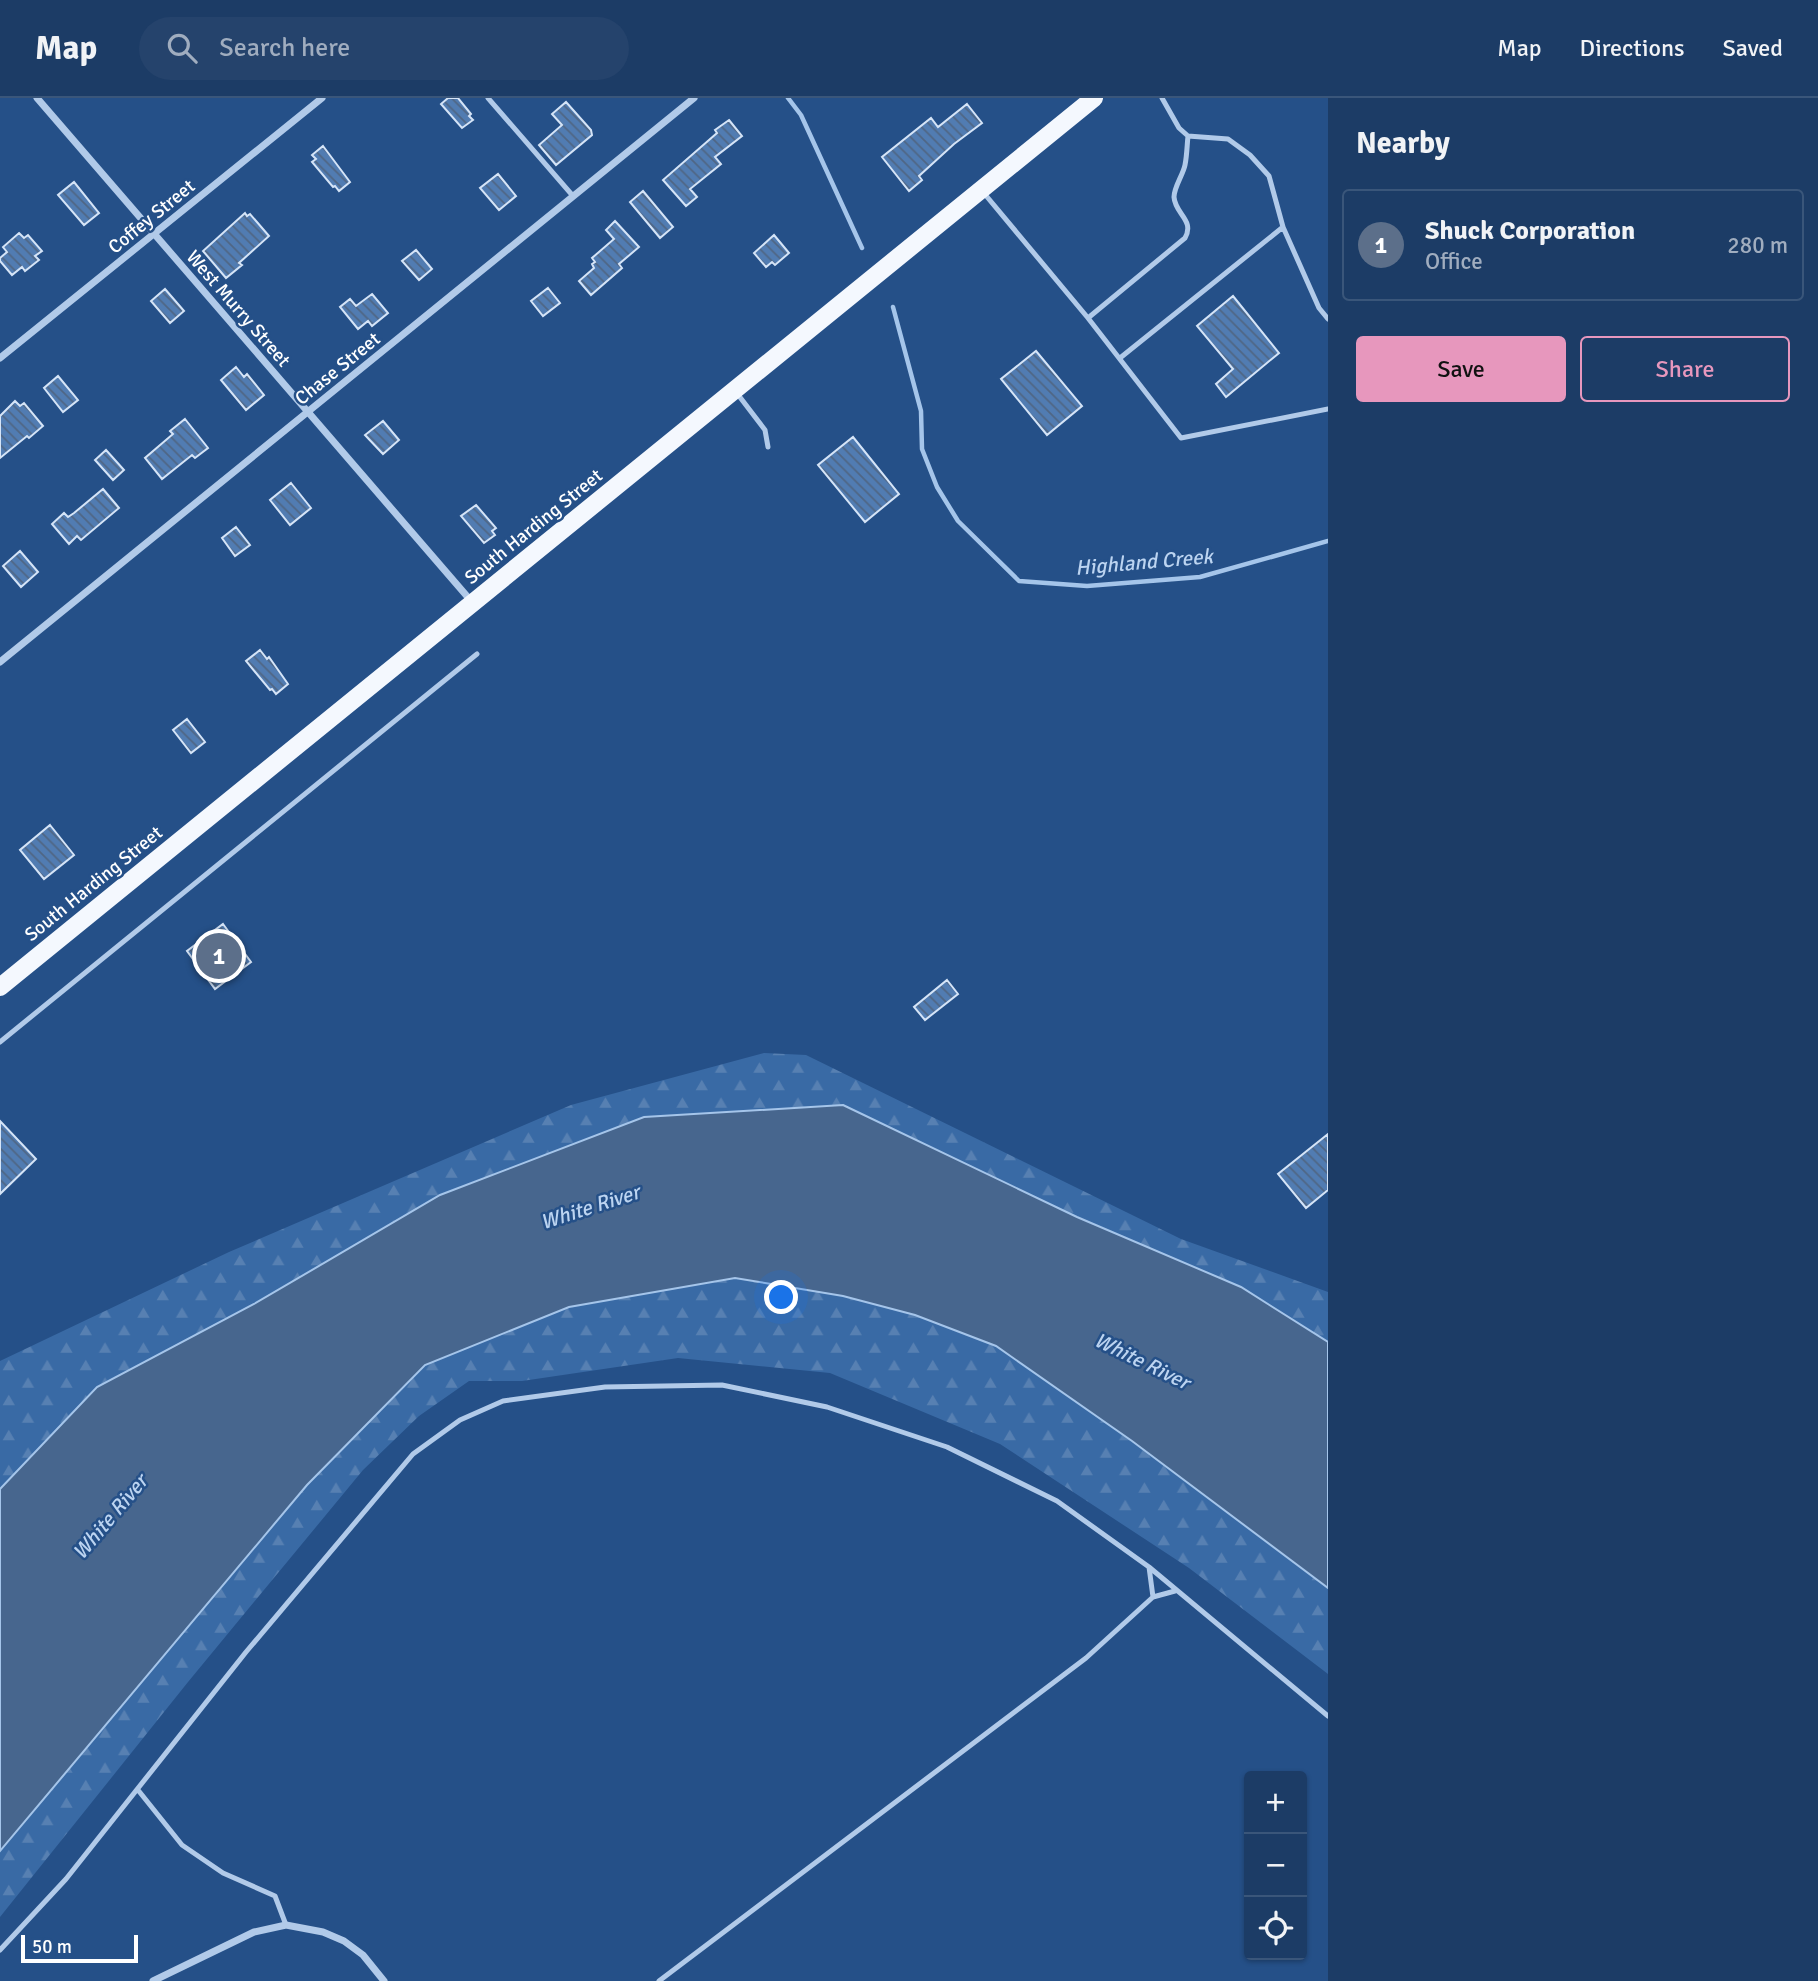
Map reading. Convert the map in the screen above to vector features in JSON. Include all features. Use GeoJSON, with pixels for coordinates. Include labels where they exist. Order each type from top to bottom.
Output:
{"type":"FeatureCollection","features":[{"type":"Feature","properties":{"kind":"main road","name":"South Harding Street"},"geometry":{"type":"LineString","coordinates":[[0,987],[1094,98]]}},
{"type":"Feature","properties":{"kind":"street","name":"West Murry Street"},"geometry":{"type":"LineString","coordinates":[[37,98],[472,602]]}},
{"type":"Feature","properties":{"kind":"street","name":"Coffey Street"},"geometry":{"type":"LineString","coordinates":[[0,358],[322,98]]}},
{"type":"Feature","properties":{"kind":"street","name":"Chase Street"},"geometry":{"type":"LineString","coordinates":[[0,662],[694,98]]}},
{"type":"Feature","properties":{"kind":"street"},"geometry":{"type":"LineString","coordinates":[[153,1981],[254,1931],[286,1924],[323,1931],[344,1941],[363,1955],[384,1981]]}},
{"type":"Feature","properties":{"kind":"lane"},"geometry":{"type":"LineString","coordinates":[[488,98],[573,196]]}},
{"type":"Feature","properties":{"kind":"lane"},"geometry":{"type":"LineString","coordinates":[[1162,98],[1179,128],[1188,136],[1228,139],[1250,155],[1269,176],[1283,227],[1319,308],[1328,319]]}},
{"type":"Feature","properties":{"kind":"lane"},"geometry":{"type":"LineString","coordinates":[[1088,318],[1185,238],[1189,231],[1188,221],[1174,201],[1185,163],[1188,136]]}},
{"type":"Feature","properties":{"kind":"lane"},"geometry":{"type":"LineString","coordinates":[[981,190],[1088,318],[1181,438],[1328,409]]}},
{"type":"Feature","properties":{"kind":"lane"},"geometry":{"type":"LineString","coordinates":[[1120,358],[1283,227]]}},
{"type":"Feature","properties":{"kind":"lane"},"geometry":{"type":"LineString","coordinates":[[734,390],[765,430],[768,447]]}},
{"type":"Feature","properties":{"kind":"lane"},"geometry":{"type":"LineString","coordinates":[[0,1042],[477,654]]}},
{"type":"Feature","properties":{"kind":"lane"},"geometry":{"type":"LineString","coordinates":[[0,1950],[66,1879],[246,1652],[413,1454],[460,1420],[503,1401],[605,1387],[722,1385],[827,1407],[947,1447],[1057,1501],[1149,1567],[1328,1716]]}},
{"type":"Feature","properties":{"kind":"lane"},"geometry":{"type":"LineString","coordinates":[[1149,1567],[1153,1597]]}},
{"type":"Feature","properties":{"kind":"lane"},"geometry":{"type":"LineString","coordinates":[[660,1981],[1086,1658],[1153,1597],[1175,1591]]}},
{"type":"Feature","properties":{"kind":"lane"},"geometry":{"type":"LineString","coordinates":[[138,1790],[183,1845],[223,1872],[275,1896],[286,1924]]}},
{"type":"Feature","properties":{"kind":"green space"},"geometry":{"type":"Polygon","coordinates":[[[764,1053],[806,1055],[1181,1239],[1328,1292],[1328,1342],[1241,1287],[1077,1217],[254,1304],[97,1387],[0,1489],[0,1361],[229,1252],[571,1105],[764,1053]]]}},
{"type":"Feature","properties":{"kind":"green space"},"geometry":{"type":"Polygon","coordinates":[[[735,1278],[843,1296],[915,1315],[996,1346],[1132,1441],[1328,1588],[1328,1674],[1189,1568],[1000,1444],[830,1373],[678,1358],[522,1381],[469,1381],[419,1416],[363,1470],[188,1682],[0,1917],[0,1851],[307,1485],[425,1365],[569,1307],[735,1278]]]}},
{"type":"Feature","properties":{"kind":"water","name":"White River"},"geometry":{"type":"Polygon","coordinates":[[[843,1105],[1077,1217],[1241,1287],[1328,1342],[1328,1588],[1132,1441],[996,1346],[915,1315],[843,1296],[735,1278],[569,1307],[425,1365],[307,1485],[0,1851],[0,1489],[97,1387],[254,1304],[440,1195],[644,1117],[843,1105]]]}},
{"type":"Feature","properties":{"kind":"building"},"geometry":{"type":"Polygon","coordinates":[[[448,98],[458,98],[473,120],[462,128],[441,104],[448,98]]]}},
{"type":"Feature","properties":{"kind":"building"},"geometry":{"type":"Polygon","coordinates":[[[566,102],[591,130],[592,135],[556,165],[539,145],[562,125],[552,114],[566,102]]]}},
{"type":"Feature","properties":{"kind":"building"},"geometry":{"type":"Polygon","coordinates":[[[967,104],[982,123],[919,176],[922,180],[909,191],[882,157],[931,118],[938,127],[967,104]]]}},
{"type":"Feature","properties":{"kind":"building"},"geometry":{"type":"Polygon","coordinates":[[[729,120],[742,136],[715,157],[721,164],[690,189],[697,197],[686,206],[663,180],[729,120]]]}},
{"type":"Feature","properties":{"kind":"building"},"geometry":{"type":"Polygon","coordinates":[[[323,146],[350,182],[339,191],[312,162],[316,159],[312,155],[323,146]]]}},
{"type":"Feature","properties":{"kind":"building"},"geometry":{"type":"Polygon","coordinates":[[[498,174],[516,196],[499,210],[480,188],[498,174]]]}},
{"type":"Feature","properties":{"kind":"building"},"geometry":{"type":"Polygon","coordinates":[[[74,182],[99,213],[84,225],[58,195],[74,182]]]}},
{"type":"Feature","properties":{"kind":"building"},"geometry":{"type":"Polygon","coordinates":[[[643,191],[673,227],[660,238],[630,202],[643,191]]]}},
{"type":"Feature","properties":{"kind":"building"},"geometry":{"type":"Polygon","coordinates":[[[245,213],[247,216],[250,214],[269,236],[226,278],[203,251],[245,213]]]}},
{"type":"Feature","properties":{"kind":"building"},"geometry":{"type":"Polygon","coordinates":[[[615,221],[639,247],[619,264],[622,268],[591,295],[579,281],[594,268],[592,264],[595,262],[592,258],[614,239],[606,230],[615,221]]]}},
{"type":"Feature","properties":{"kind":"building"},"geometry":{"type":"Polygon","coordinates":[[[19,233],[24,238],[28,235],[42,251],[35,256],[39,260],[25,271],[22,267],[12,275],[0,258],[7,252],[3,247],[19,233]]]}},
{"type":"Feature","properties":{"kind":"building"},"geometry":{"type":"Polygon","coordinates":[[[774,235],[789,253],[775,265],[772,262],[766,267],[754,253],[774,235]]]}},
{"type":"Feature","properties":{"kind":"building"},"geometry":{"type":"Polygon","coordinates":[[[416,250],[432,269],[419,280],[402,261],[416,250]]]}},
{"type":"Feature","properties":{"kind":"building"},"geometry":{"type":"Polygon","coordinates":[[[548,288],[560,303],[543,316],[531,301],[548,288]]]}},
{"type":"Feature","properties":{"kind":"building"},"geometry":{"type":"Polygon","coordinates":[[[165,289],[184,311],[170,323],[151,301],[165,289]]]}},
{"type":"Feature","properties":{"kind":"building"},"geometry":{"type":"Polygon","coordinates":[[[372,294],[388,313],[372,326],[368,321],[358,329],[340,307],[350,299],[356,306],[372,294]]]}},
{"type":"Feature","properties":{"kind":"building"},"geometry":{"type":"Polygon","coordinates":[[[1233,296],[1279,353],[1226,397],[1216,384],[1233,369],[1197,326],[1233,296]]]}},
{"type":"Feature","properties":{"kind":"building"},"geometry":{"type":"Polygon","coordinates":[[[1036,351],[1082,406],[1047,435],[1001,379],[1036,351]]]}},
{"type":"Feature","properties":{"kind":"building"},"geometry":{"type":"Polygon","coordinates":[[[236,367],[244,377],[247,374],[264,395],[246,410],[221,380],[236,367]]]}},
{"type":"Feature","properties":{"kind":"building"},"geometry":{"type":"Polygon","coordinates":[[[58,376],[78,400],[63,412],[44,388],[58,376]]]}},
{"type":"Feature","properties":{"kind":"building"},"geometry":{"type":"Polygon","coordinates":[[[15,401],[20,406],[24,403],[43,426],[0,458],[0,416],[15,401]]]}},
{"type":"Feature","properties":{"kind":"building"},"geometry":{"type":"Polygon","coordinates":[[[185,419],[208,448],[195,458],[192,455],[162,479],[145,458],[173,434],[170,431],[185,419]]]}},
{"type":"Feature","properties":{"kind":"building"},"geometry":{"type":"Polygon","coordinates":[[[383,421],[399,440],[383,454],[365,435],[383,421]]]}},
{"type":"Feature","properties":{"kind":"building"},"geometry":{"type":"Polygon","coordinates":[[[853,437],[899,494],[865,522],[818,465],[853,437]]]}},
{"type":"Feature","properties":{"kind":"building"},"geometry":{"type":"Polygon","coordinates":[[[106,450],[124,470],[113,480],[95,460],[106,450]]]}},
{"type":"Feature","properties":{"kind":"building"},"geometry":{"type":"Polygon","coordinates":[[[291,483],[311,508],[290,525],[270,500],[291,483]]]}},
{"type":"Feature","properties":{"kind":"building"},"geometry":{"type":"Polygon","coordinates":[[[103,489],[119,508],[81,540],[77,536],[69,544],[52,524],[64,513],[68,517],[74,513],[103,489]]]}},
{"type":"Feature","properties":{"kind":"building"},"geometry":{"type":"Polygon","coordinates":[[[476,505],[496,528],[492,531],[495,535],[484,543],[461,516],[476,505]]]}},
{"type":"Feature","properties":{"kind":"building"},"geometry":{"type":"Polygon","coordinates":[[[236,527],[250,545],[235,556],[222,538],[236,527]]]}},
{"type":"Feature","properties":{"kind":"building"},"geometry":{"type":"Polygon","coordinates":[[[20,551],[38,572],[21,587],[3,566],[20,551]]]}},
{"type":"Feature","properties":{"kind":"building"},"geometry":{"type":"Polygon","coordinates":[[[260,650],[267,659],[269,657],[288,684],[276,694],[246,661],[260,650]]]}},
{"type":"Feature","properties":{"kind":"building"},"geometry":{"type":"Polygon","coordinates":[[[187,719],[205,742],[191,753],[173,730],[187,719]]]}},
{"type":"Feature","properties":{"kind":"building"},"geometry":{"type":"Polygon","coordinates":[[[50,825],[74,855],[44,879],[20,850],[50,825]]]}},
{"type":"Feature","properties":{"kind":"building"},"geometry":{"type":"Polygon","coordinates":[[[223,924],[251,962],[215,989],[187,951],[223,924]]]}},
{"type":"Feature","properties":{"kind":"building"},"geometry":{"type":"Polygon","coordinates":[[[947,980],[958,994],[925,1020],[914,1007],[947,980]]]}},
{"type":"Feature","properties":{"kind":"building"},"geometry":{"type":"Polygon","coordinates":[[[0,1121],[36,1159],[0,1194],[0,1121]]]}},
{"type":"Feature","properties":{"kind":"building"},"geometry":{"type":"Polygon","coordinates":[[[1328,1134],[1328,1190],[1306,1208],[1278,1174],[1328,1134]]]}},
{"type":"Feature","properties":{"kind":"waterway","name":"Highland Creek"},"geometry":{"type":"LineString","coordinates":[[788,98],[801,115],[862,248]]}},
{"type":"Feature","properties":{"kind":"waterway","name":"Highland Creek"},"geometry":{"type":"LineString","coordinates":[[893,307],[921,411],[922,449],[937,487],[958,521],[1019,581],[1087,586],[1200,577],[1328,541]]}},
{"type":"Feature","properties":{"kind":"place","name":"Shuck Corporation"},"geometry":{"type":"Point","coordinates":[219,956]}}]}
